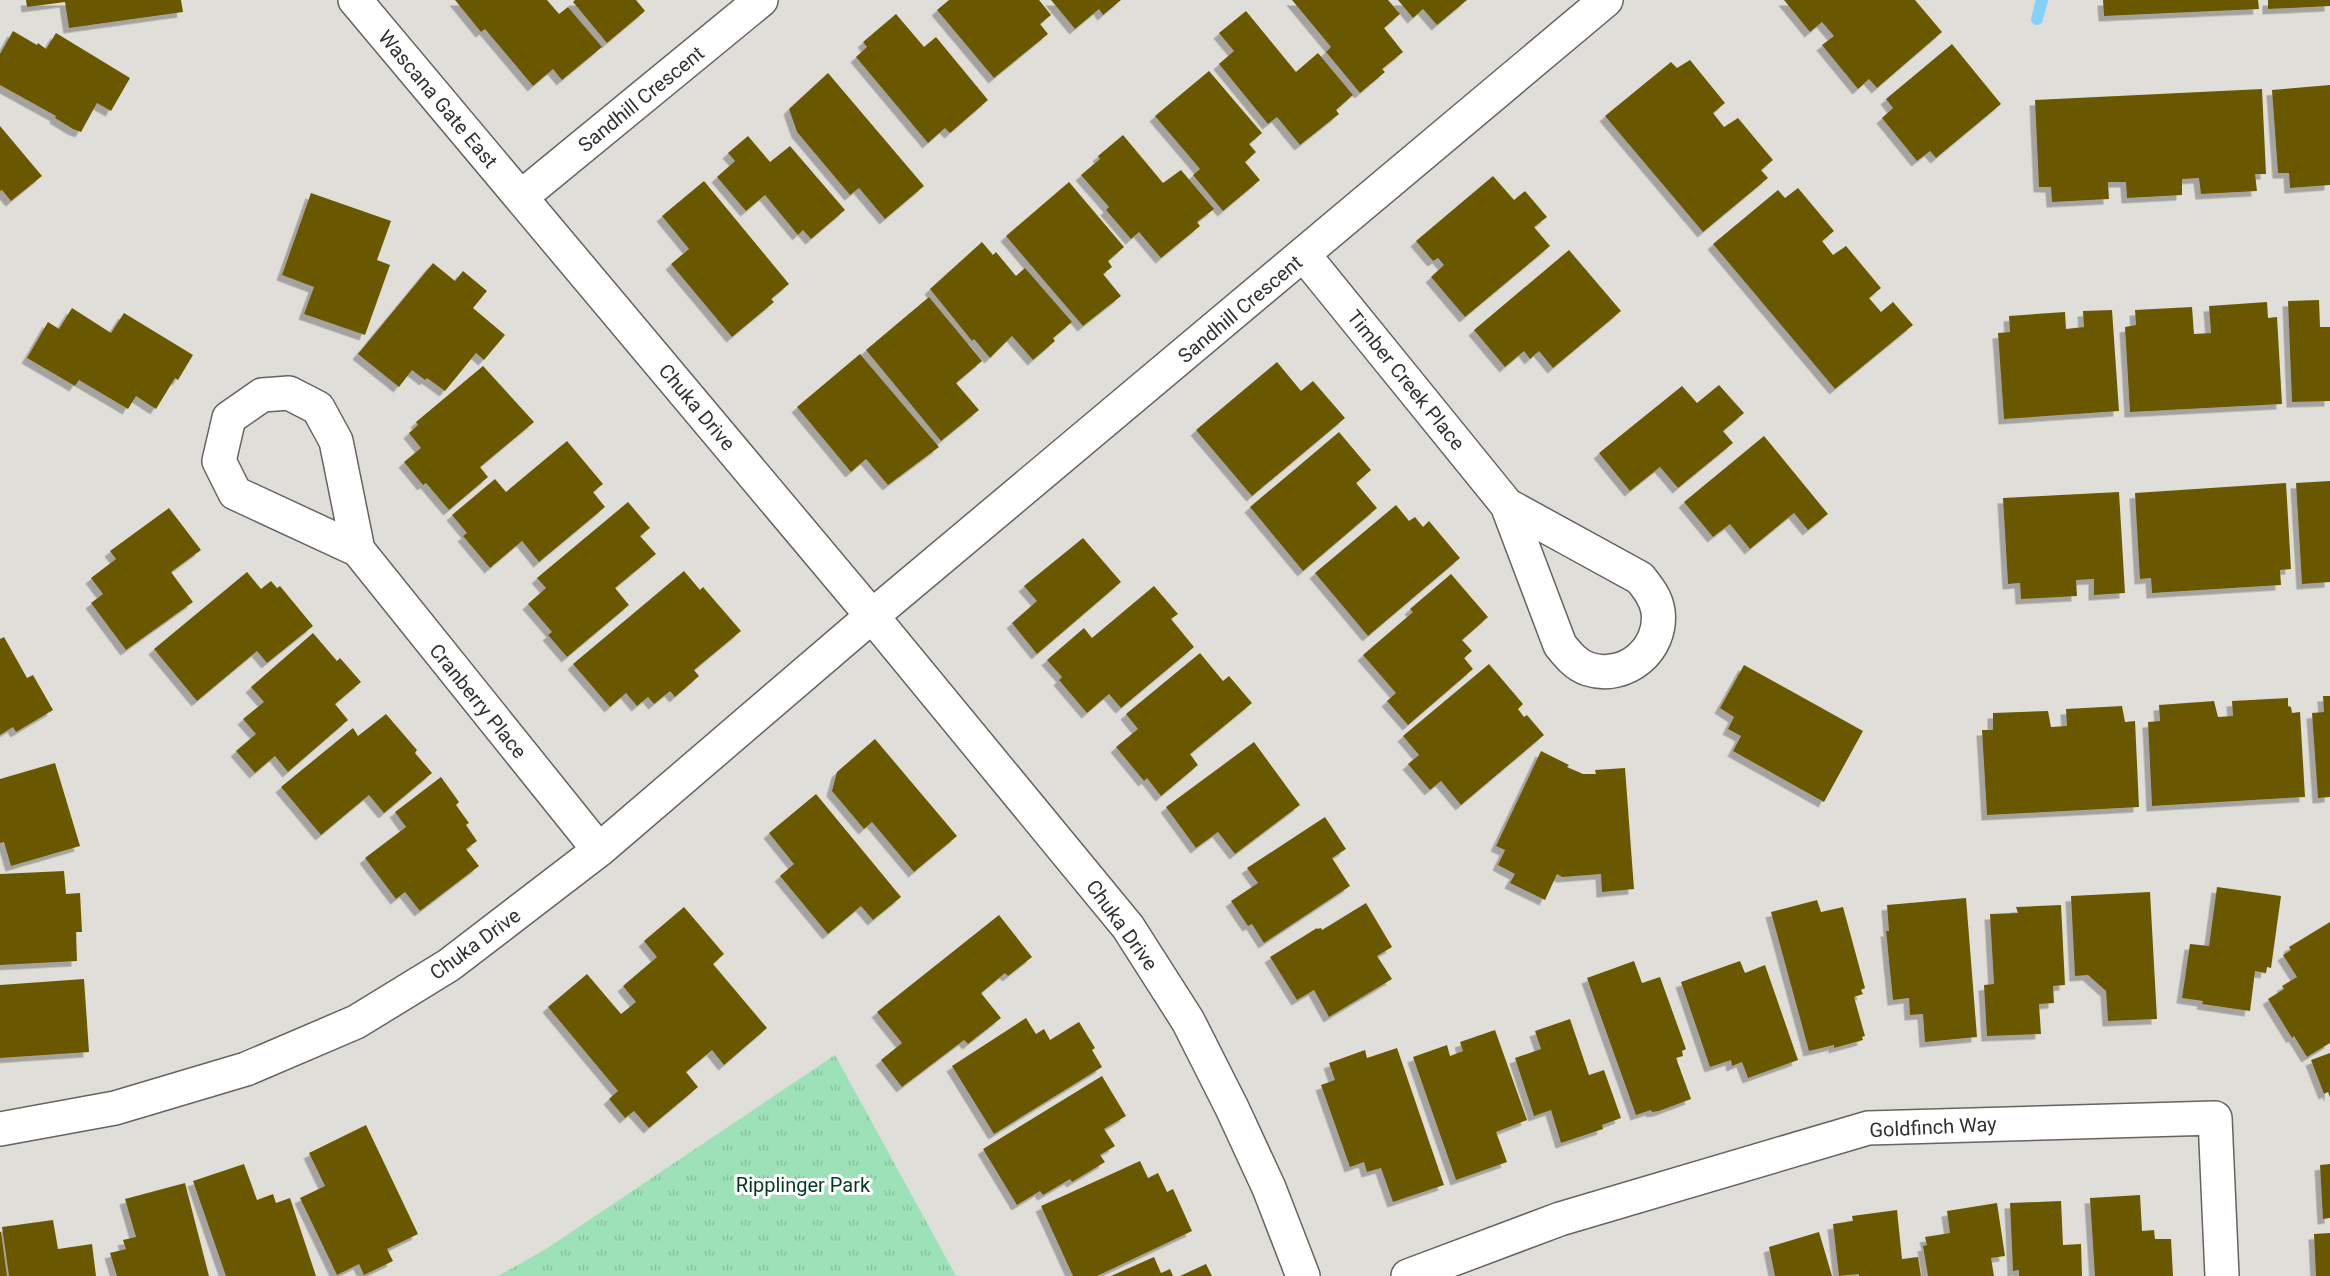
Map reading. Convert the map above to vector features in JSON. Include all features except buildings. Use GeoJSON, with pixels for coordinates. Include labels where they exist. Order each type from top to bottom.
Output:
{"type":"FeatureCollection","features":[{"type":"Feature","properties":{"kind":"street","name":"Wascana Gate East"},"geometry":{"type":"LineString","coordinates":[[355,0],[521,197]]}},
{"type":"Feature","properties":{"kind":"street","name":"Sandhill Crescent"},"geometry":{"type":"LineString","coordinates":[[521,197],[761,0]]}},
{"type":"Feature","properties":{"kind":"street","name":"Sandhill Crescent"},"geometry":{"type":"LineString","coordinates":[[872,616],[1606,0]]}},
{"type":"Feature","properties":{"kind":"street","name":"Chuka Drive"},"geometry":{"type":"LineString","coordinates":[[521,197],[872,616],[1128,927],[1188,1021],[1232,1108],[1269,1188],[1304,1276]]}},
{"type":"Feature","properties":{"kind":"street","name":"Timber Creek Place"},"geometry":{"type":"LineString","coordinates":[[1304,255],[1507,505],[1560,645],[1571,659],[1587,669],[1605,672],[1624,669],[1640,660],[1652,646],[1658,629],[1658,610],[1652,593],[1640,578],[1507,505]]}},
{"type":"Feature","properties":{"kind":"street","name":"Cranberry Place"},"geometry":{"type":"LineString","coordinates":[[358,550],[336,441],[318,408],[289,393],[262,395],[229,418],[219,461],[235,493],[358,550],[599,850]]}},
{"type":"Feature","properties":{"kind":"street","name":"Chuka Drive"},"geometry":{"type":"LineString","coordinates":[[0,1130],[115,1108],[235,1073],[356,1022],[449,965],[599,850],[872,616]]}},
{"type":"Feature","properties":{"kind":"street","name":"Goldfinch Way"},"geometry":{"type":"LineString","coordinates":[[1408,1276],[1560,1219],[1868,1128],[2215,1118],[2222,1276]]}},
{"type":"Feature","properties":{"kind":"green space","name":"Ripplinger Park"},"geometry":{"type":"Polygon","coordinates":[[[835,1055],[956,1276],[498,1276],[546,1249],[835,1055]]]}},
{"type":"Feature","properties":{"kind":"waterway"},"geometry":{"type":"LineString","coordinates":[[2037,19],[2042,0]]}}]}
